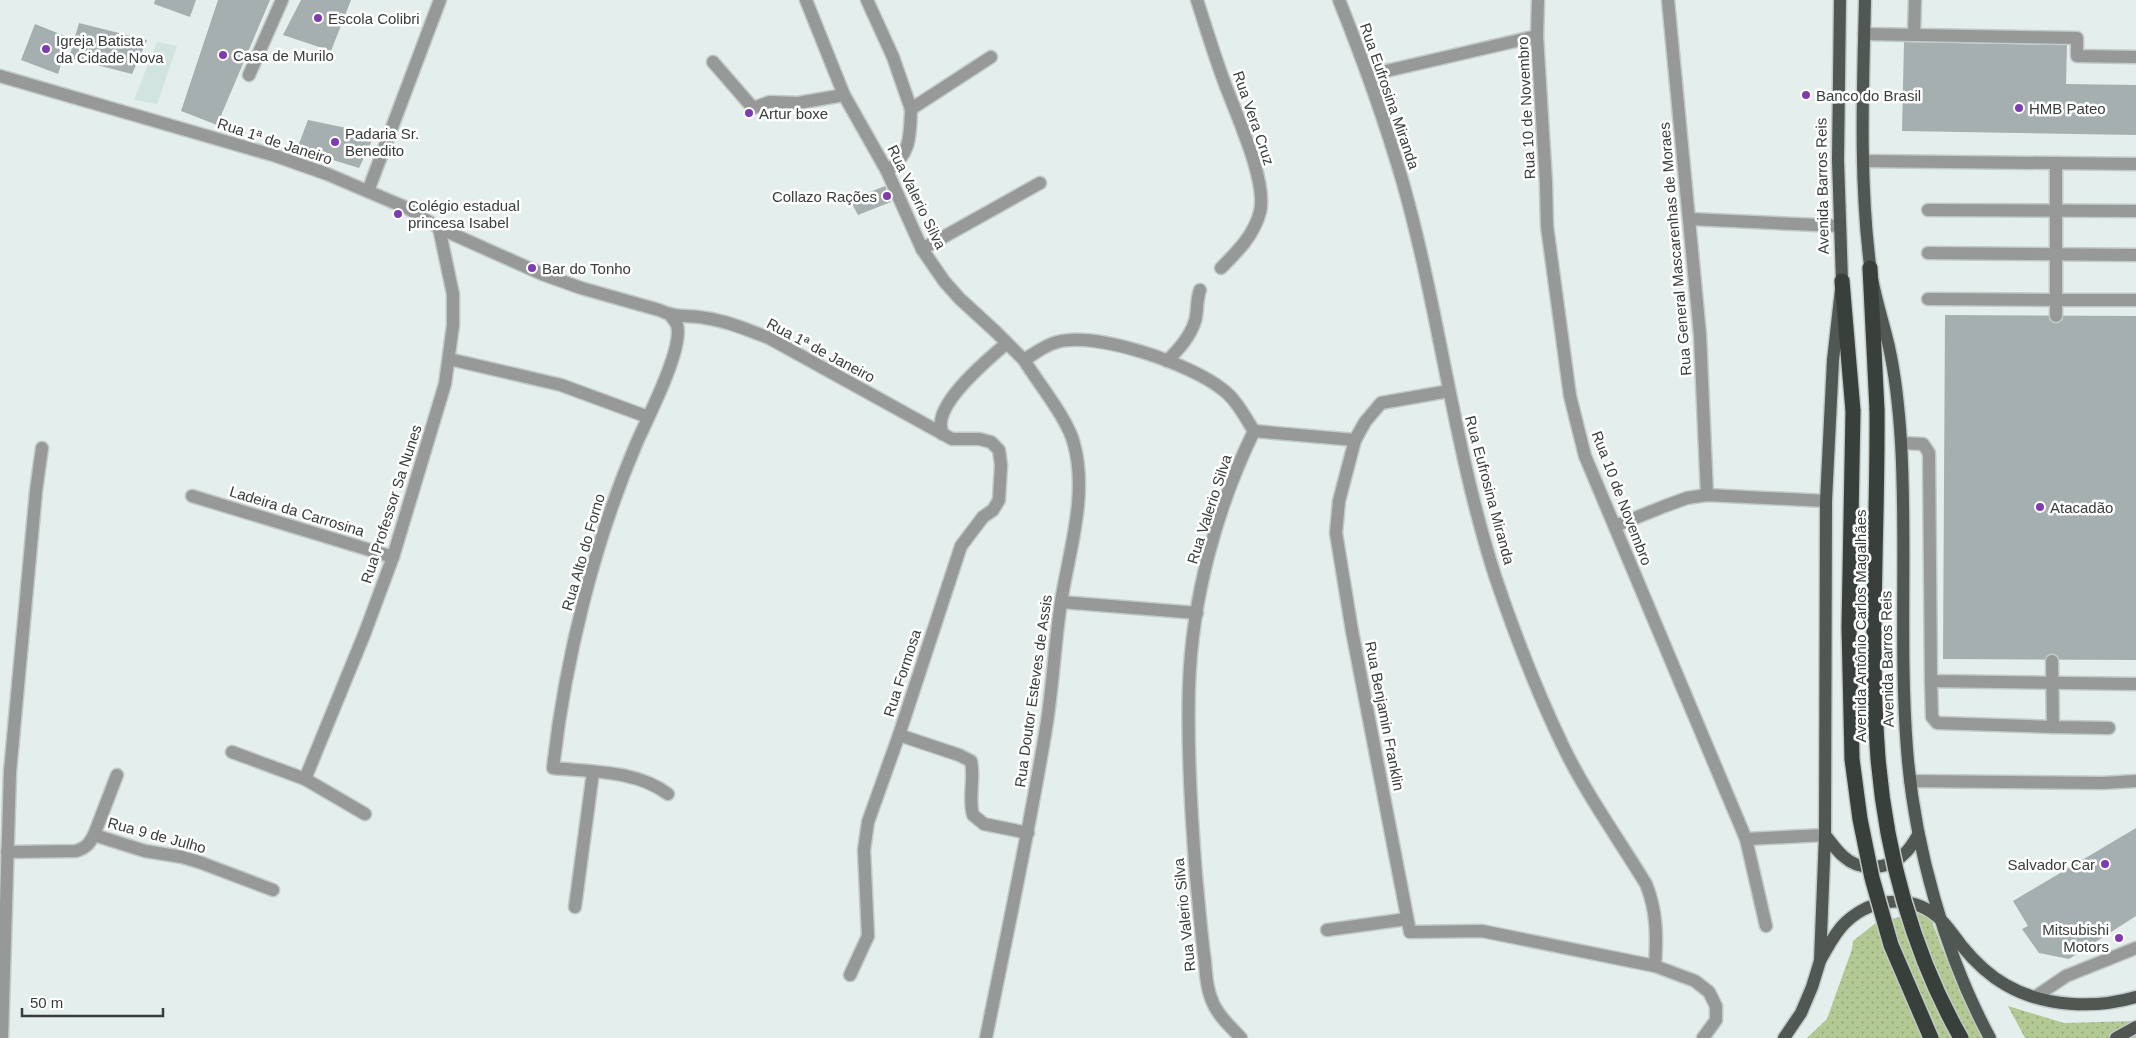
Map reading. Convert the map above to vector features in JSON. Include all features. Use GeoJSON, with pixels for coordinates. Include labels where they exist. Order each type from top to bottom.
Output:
{"type":"FeatureCollection","features":[{"type":"Feature","properties":{"kind":"highway","name":"Avenida Barros Reis"},"geometry":{"type":"LineString","coordinates":[[1870,268],[1877,410]]}},
{"type":"Feature","properties":{"kind":"highway","name":"Avenida Barros Reis"},"geometry":{"type":"LineString","coordinates":[[1842,280],[1853,411]]}},
{"type":"Feature","properties":{"kind":"highway","name":"Avenida Antônio Carlos Magalhães"},"geometry":{"type":"LineString","coordinates":[[1877,410],[1875,699],[1878,758],[1886,818],[1898,875],[1916,937],[1935,984],[1961,1038]]}},
{"type":"Feature","properties":{"kind":"highway","name":"Avenida Antônio Carlos Magalhães"},"geometry":{"type":"LineString","coordinates":[[1853,411],[1849,627],[1852,759],[1860,820],[1872,878],[1891,944],[1931,1038]]}},
{"type":"Feature","properties":{"kind":"main road","name":"Avenida Barros Reis"},"geometry":{"type":"LineString","coordinates":[[1784,1038],[1801,1013],[1820,962],[1825,835],[1826,501],[1833,360],[1842,280],[1838,160],[1840,0]]}},
{"type":"Feature","properties":{"kind":"main road","name":"Avenida Barros Reis"},"geometry":{"type":"LineString","coordinates":[[1865,0],[1864,162],[1870,268],[1893,366],[1901,443],[1904,697],[1910,781],[1918,836],[1942,921],[1964,983],[1990,1038]]}},
{"type":"Feature","properties":{"kind":"main road"},"geometry":{"type":"LineString","coordinates":[[1825,835],[1842,856],[1853,864],[1866,867],[1893,863],[1904,854],[1918,836]]}},
{"type":"Feature","properties":{"kind":"main road"},"geometry":{"type":"LineString","coordinates":[[1820,962],[1845,922],[1858,912],[1890,901],[1904,900],[1921,906],[1942,921],[1973,959],[1988,973],[2008,986],[2035,997],[2066,1003],[2102,1004],[2136,997]]}},
{"type":"Feature","properties":{"kind":"main road"},"geometry":{"type":"LineString","coordinates":[[2116,1038],[2136,1027]]}},
{"type":"Feature","properties":{"kind":"street"},"geometry":{"type":"LineString","coordinates":[[249,75],[282,0]]}},
{"type":"Feature","properties":{"kind":"street"},"geometry":{"type":"LineString","coordinates":[[368,191],[440,0]]}},
{"type":"Feature","properties":{"kind":"street","name":"Rua Valerio Silva"},"geometry":{"type":"LineString","coordinates":[[806,0],[844,95],[887,171],[922,249],[958,298],[1024,360]]}},
{"type":"Feature","properties":{"kind":"street"},"geometry":{"type":"LineString","coordinates":[[867,0],[893,57],[911,109],[910,134],[906,150],[898,163],[887,171]]}},
{"type":"Feature","properties":{"kind":"street","name":"Rua Vera Cruz"},"geometry":{"type":"LineString","coordinates":[[1197,0],[1250,150],[1260,191],[1260,210],[1253,230],[1239,251],[1221,268]]}},
{"type":"Feature","properties":{"kind":"street","name":"Rua Eufrosina Miranda"},"geometry":{"type":"LineString","coordinates":[[1340,0],[1369,75],[1403,184],[1460,448],[1496,578],[1524,655],[1563,746],[1646,884],[1652,900],[1657,937],[1655,966]]}},
{"type":"Feature","properties":{"kind":"street","name":"Rua 10 de Novembro"},"geometry":{"type":"LineString","coordinates":[[1538,0],[1546,226],[1570,396],[1585,456],[1746,839],[1766,926]]}},
{"type":"Feature","properties":{"kind":"street","name":"Rua General Mascarenhas de Moraes"},"geometry":{"type":"LineString","coordinates":[[1668,0],[1700,335],[1707,495]]}},
{"type":"Feature","properties":{"kind":"street"},"geometry":{"type":"LineString","coordinates":[[1914,36],[1915,0]]}},
{"type":"Feature","properties":{"kind":"street"},"geometry":{"type":"LineString","coordinates":[[1864,34],[2077,38],[2077,56],[2136,57]]}},
{"type":"Feature","properties":{"kind":"street"},"geometry":{"type":"LineString","coordinates":[[1369,75],[1538,36]]}},
{"type":"Feature","properties":{"kind":"street"},"geometry":{"type":"LineString","coordinates":[[911,109],[991,58]]}},
{"type":"Feature","properties":{"kind":"street"},"geometry":{"type":"LineString","coordinates":[[713,62],[754,108],[770,102],[798,102],[844,95]]}},
{"type":"Feature","properties":{"kind":"street","name":"Rua 1ª de Janeiro"},"geometry":{"type":"LineString","coordinates":[[0,76],[276,156],[327,174],[407,208],[439,228],[542,274],[581,288],[659,310],[671,316],[704,317],[726,322],[769,338],[942,434]]}},
{"type":"Feature","properties":{"kind":"street"},"geometry":{"type":"LineString","coordinates":[[1864,162],[2136,164]]}},
{"type":"Feature","properties":{"kind":"street"},"geometry":{"type":"LineString","coordinates":[[2056,163],[2056,316]]}},
{"type":"Feature","properties":{"kind":"street"},"geometry":{"type":"LineString","coordinates":[[922,249],[1040,184]]}},
{"type":"Feature","properties":{"kind":"street"},"geometry":{"type":"LineString","coordinates":[[1928,210],[2136,211]]}},
{"type":"Feature","properties":{"kind":"street"},"geometry":{"type":"LineString","coordinates":[[1690,219],[1839,226]]}},
{"type":"Feature","properties":{"kind":"street","name":"Rua Professor Sa Nunes"},"geometry":{"type":"LineString","coordinates":[[304,779],[364,635],[394,557],[437,414],[449,359],[453,325],[453,294],[439,228]]}},
{"type":"Feature","properties":{"kind":"street"},"geometry":{"type":"LineString","coordinates":[[1928,253],[2136,254]]}},
{"type":"Feature","properties":{"kind":"street"},"geometry":{"type":"LineString","coordinates":[[1168,361],[1185,343],[1195,321],[1196,303],[1200,290]]}},
{"type":"Feature","properties":{"kind":"street"},"geometry":{"type":"LineString","coordinates":[[1928,299],[2136,300]]}},
{"type":"Feature","properties":{"kind":"street","name":"Rua Alto do Forno"},"geometry":{"type":"LineString","coordinates":[[668,794],[654,784],[618,774],[553,768],[557,730],[571,654],[611,506],[664,382],[676,347],[677,325],[671,316]]}},
{"type":"Feature","properties":{"kind":"street"},"geometry":{"type":"LineString","coordinates":[[1024,360],[1046,347],[1070,340],[1133,349],[1168,361],[1222,389],[1232,399],[1254,431],[1355,440]]}},
{"type":"Feature","properties":{"kind":"street"},"geometry":{"type":"LineString","coordinates":[[942,434],[941,422],[943,412],[960,388],[1006,343]]}},
{"type":"Feature","properties":{"kind":"street"},"geometry":{"type":"LineString","coordinates":[[449,359],[561,385],[648,417]]}},
{"type":"Feature","properties":{"kind":"street","name":"Rua Doutor Esteves de Assis"},"geometry":{"type":"LineString","coordinates":[[986,1038],[1028,833],[1047,720],[1062,602],[1078,500],[1079,473],[1074,443],[1062,420],[1024,360]]}},
{"type":"Feature","properties":{"kind":"street","name":"Rua Benjamin Franklin"},"geometry":{"type":"LineString","coordinates":[[1407,919],[1352,631],[1336,533],[1339,501],[1355,440],[1381,403],[1449,392]]}},
{"type":"Feature","properties":{"kind":"street","name":"Rua Valerio Silva"},"geometry":{"type":"LineString","coordinates":[[1241,1038],[1223,1019],[1208,992],[1193,832],[1189,754],[1189,685],[1197,613],[1208,560],[1236,467],[1254,431]]}},
{"type":"Feature","properties":{"kind":"street","name":"Rua Formosa"},"geometry":{"type":"LineString","coordinates":[[850,975],[868,936],[864,850],[868,822],[962,546],[983,518],[993,510],[999,500],[999,450],[991,442],[979,439],[952,439],[942,434]]}},
{"type":"Feature","properties":{"kind":"street"},"geometry":{"type":"LineString","coordinates":[[1901,443],[1923,444],[1929,453],[1932,717],[1937,724],[2110,728]]}},
{"type":"Feature","properties":{"kind":"street"},"geometry":{"type":"LineString","coordinates":[[2,1038],[7,852],[14,732],[36,491],[42,448]]}},
{"type":"Feature","properties":{"kind":"street"},"geometry":{"type":"LineString","coordinates":[[1615,526],[1687,498],[1707,495],[1826,501]]}},
{"type":"Feature","properties":{"kind":"street","name":"Ladeira da Carrosina"},"geometry":{"type":"LineString","coordinates":[[192,496],[394,557]]}},
{"type":"Feature","properties":{"kind":"street"},"geometry":{"type":"LineString","coordinates":[[1062,602],[1197,613]]}},
{"type":"Feature","properties":{"kind":"street"},"geometry":{"type":"LineString","coordinates":[[2052,662],[2053,727]]}},
{"type":"Feature","properties":{"kind":"street"},"geometry":{"type":"LineString","coordinates":[[1931,681],[2136,684]]}},
{"type":"Feature","properties":{"kind":"street"},"geometry":{"type":"LineString","coordinates":[[899,735],[959,755],[971,761],[974,772],[971,801],[973,815],[984,824],[1028,833]]}},
{"type":"Feature","properties":{"kind":"street"},"geometry":{"type":"LineString","coordinates":[[232,752],[304,779],[365,814]]}},
{"type":"Feature","properties":{"kind":"street"},"geometry":{"type":"LineString","coordinates":[[575,907],[593,772]]}},
{"type":"Feature","properties":{"kind":"street"},"geometry":{"type":"LineString","coordinates":[[94,835],[117,775]]}},
{"type":"Feature","properties":{"kind":"street"},"geometry":{"type":"LineString","coordinates":[[1910,781],[2103,783],[2136,781]]}},
{"type":"Feature","properties":{"kind":"street","name":"Rua 9 de Julho"},"geometry":{"type":"LineString","coordinates":[[7,852],[76,851],[90,843],[94,835],[145,851],[182,857],[199,862],[272,890]]}},
{"type":"Feature","properties":{"kind":"street"},"geometry":{"type":"LineString","coordinates":[[1746,839],[1825,835]]}},
{"type":"Feature","properties":{"kind":"street"},"geometry":{"type":"LineString","coordinates":[[1327,930],[1407,919],[1410,932],[1482,931],[1655,966],[1694,981],[1709,992],[1716,1006],[1716,1020],[1703,1038]]}},
{"type":"Feature","properties":{"kind":"street"},"geometry":{"type":"LineString","coordinates":[[2035,997],[2066,976],[2136,948]]}},
{"type":"Feature","properties":{"kind":"shaded area"},"geometry":{"type":"Polygon","coordinates":[[[157,42],[177,46],[157,104],[134,100],[157,42]]]}},
{"type":"Feature","properties":{"kind":"green space"},"geometry":{"type":"Polygon","coordinates":[[[1928,911],[1946,958],[1990,1038],[1807,1038],[1827,1019],[1852,949],[1853,941],[1877,922],[1928,911]]]}},
{"type":"Feature","properties":{"kind":"green space"},"geometry":{"type":"Polygon","coordinates":[[[2008,1006],[2064,1023],[2136,1021],[2136,1038],[2025,1038],[2008,1006]]]}},
{"type":"Feature","properties":{"kind":"building"},"geometry":{"type":"Polygon","coordinates":[[[155,0],[196,0],[190,17],[154,4],[155,0]]]}},
{"type":"Feature","properties":{"kind":"building","name":"Casa de Murilo"},"geometry":{"type":"Polygon","coordinates":[[[218,0],[270,0],[217,125],[181,111],[218,0]]]}},
{"type":"Feature","properties":{"kind":"building","name":"Escola Colibri"},"geometry":{"type":"Polygon","coordinates":[[[301,0],[351,0],[331,51],[283,35],[301,0]]]}},
{"type":"Feature","properties":{"kind":"building"},"geometry":{"type":"Polygon","coordinates":[[[79,23],[147,40],[132,74],[69,58],[79,23]]]}},
{"type":"Feature","properties":{"kind":"building","name":"Igreja Batista da Cidade Nova"},"geometry":{"type":"Polygon","coordinates":[[[35,24],[70,38],[58,74],[21,60],[35,24]]]}},
{"type":"Feature","properties":{"kind":"building","name":"HMB Pateo"},"geometry":{"type":"Polygon","coordinates":[[[1904,42],[2067,45],[2066,84],[2136,85],[2136,135],[1902,131],[1904,42]]]}},
{"type":"Feature","properties":{"kind":"building","name":"Padaria Sr. Benedito"},"geometry":{"type":"Polygon","coordinates":[[[308,120],[375,134],[359,168],[297,149],[308,120]]]}},
{"type":"Feature","properties":{"kind":"building"},"geometry":{"type":"Polygon","coordinates":[[[885,186],[891,202],[858,215],[850,200],[885,186]]]}},
{"type":"Feature","properties":{"kind":"building","name":"Atacadão"},"geometry":{"type":"Polygon","coordinates":[[[1945,315],[2136,316],[2136,660],[1943,659],[1945,315]]]}},
{"type":"Feature","properties":{"kind":"building","name":"Salvador Car"},"geometry":{"type":"Polygon","coordinates":[[[2136,828],[2136,916],[2069,959],[2039,953],[2022,929],[2028,926],[2013,901],[2136,828]]]}},
{"type":"Feature","properties":{"kind":"place","name":"Escola Colibri"},"geometry":{"type":"Point","coordinates":[318,18]}},
{"type":"Feature","properties":{"kind":"place","name":"Igreja Batista da Cidade Nova"},"geometry":{"type":"Point","coordinates":[46,49]}},
{"type":"Feature","properties":{"kind":"place","name":"Casa de Murilo"},"geometry":{"type":"Point","coordinates":[223,55]}},
{"type":"Feature","properties":{"kind":"place","name":"Banco do Brasil"},"geometry":{"type":"Point","coordinates":[1806,95]}},
{"type":"Feature","properties":{"kind":"place","name":"HMB Pateo"},"geometry":{"type":"Point","coordinates":[2019,108]}},
{"type":"Feature","properties":{"kind":"place","name":"Artur boxe"},"geometry":{"type":"Point","coordinates":[749,113]}},
{"type":"Feature","properties":{"kind":"place","name":"Padaria Sr. Benedito"},"geometry":{"type":"Point","coordinates":[335,142]}},
{"type":"Feature","properties":{"kind":"place","name":"Collazo Rações"},"geometry":{"type":"Point","coordinates":[887,196]}},
{"type":"Feature","properties":{"kind":"place","name":"Colégio estadual princesa Isabel"},"geometry":{"type":"Point","coordinates":[398,214]}},
{"type":"Feature","properties":{"kind":"place","name":"Bar do Tonho"},"geometry":{"type":"Point","coordinates":[532,268]}},
{"type":"Feature","properties":{"kind":"place","name":"Atacadão"},"geometry":{"type":"Point","coordinates":[2040,507]}},
{"type":"Feature","properties":{"kind":"place","name":"Salvador Car"},"geometry":{"type":"Point","coordinates":[2105,864]}},
{"type":"Feature","properties":{"kind":"place","name":"Mitsubishi Motors"},"geometry":{"type":"Point","coordinates":[2119,938]}}]}
